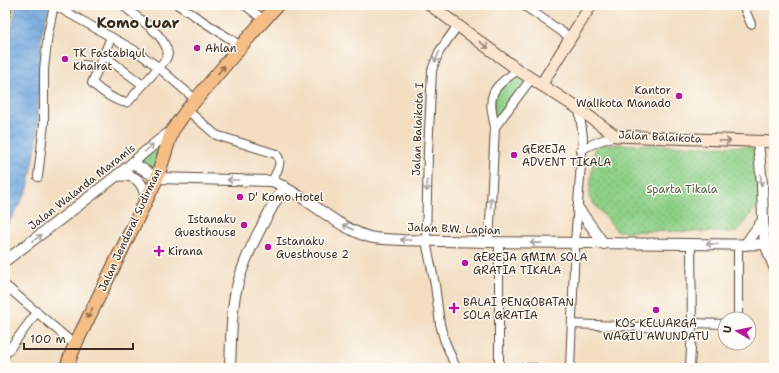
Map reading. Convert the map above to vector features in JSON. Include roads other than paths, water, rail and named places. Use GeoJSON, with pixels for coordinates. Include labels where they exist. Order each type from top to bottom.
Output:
{"type":"FeatureCollection","features":[{"type":"Feature","properties":{"kind":"highway","name":"Jalan Jenderal Sudirman"},"geometry":{"type":"LineString","coordinates":[[66,368],[74,345],[157,178],[172,130],[277,5]]}},
{"type":"Feature","properties":{"kind":"main road","name":"Jalan Balaikota"},"geometry":{"type":"LineString","coordinates":[[430,5],[518,70],[580,109],[616,136],[774,142]]}},
{"type":"Feature","properties":{"kind":"main road"},"geometry":{"type":"LineString","coordinates":[[541,85],[592,5]]}},
{"type":"Feature","properties":{"kind":"street"},"geometry":{"type":"LineString","coordinates":[[5,16],[8,5]]}},
{"type":"Feature","properties":{"kind":"street"},"geometry":{"type":"LineString","coordinates":[[38,177],[44,124],[44,69],[48,34],[54,5],[136,51],[158,67],[192,105],[216,135],[276,154],[280,158],[280,162],[272,181]]}},
{"type":"Feature","properties":{"kind":"street"},"geometry":{"type":"LineString","coordinates":[[178,5],[241,46]]}},
{"type":"Feature","properties":{"kind":"street"},"geometry":{"type":"LineString","coordinates":[[245,5],[264,20]]}},
{"type":"Feature","properties":{"kind":"street"},"geometry":{"type":"LineString","coordinates":[[523,5],[572,38]]}},
{"type":"Feature","properties":{"kind":"street"},"geometry":{"type":"LineString","coordinates":[[744,5],[751,24]]}},
{"type":"Feature","properties":{"kind":"street"},"geometry":{"type":"LineString","coordinates":[[111,37],[92,84],[119,102],[128,102],[166,59],[168,54],[165,44],[154,32],[126,8]]}},
{"type":"Feature","properties":{"kind":"street","name":"Jalan Balaikota I"},"geometry":{"type":"LineString","coordinates":[[456,368],[444,339],[440,324],[435,286],[426,241],[428,144],[432,70],[439,52],[458,25]]}},
{"type":"Feature","properties":{"kind":"street"},"geometry":{"type":"LineString","coordinates":[[103,56],[143,85]]}},
{"type":"Feature","properties":{"kind":"street"},"geometry":{"type":"LineString","coordinates":[[84,65],[98,68]]}},
{"type":"Feature","properties":{"kind":"street"},"geometry":{"type":"LineString","coordinates":[[518,70],[494,90],[492,97],[495,127],[494,242],[498,368],[535,368]]}},
{"type":"Feature","properties":{"kind":"street"},"geometry":{"type":"LineString","coordinates":[[495,127],[531,79]]}},
{"type":"Feature","properties":{"kind":"street"},"geometry":{"type":"LineString","coordinates":[[570,368],[575,243],[583,129],[580,109]]}},
{"type":"Feature","properties":{"kind":"street","name":"Jalan Walanda Maramis"},"geometry":{"type":"LineString","coordinates":[[5,260],[68,215],[172,130]]}},
{"type":"Feature","properties":{"kind":"street"},"geometry":{"type":"LineString","coordinates":[[581,150],[593,143],[616,136]]}},
{"type":"Feature","properties":{"kind":"street"},"geometry":{"type":"LineString","coordinates":[[758,142],[762,184],[763,220],[770,244],[774,267]]}},
{"type":"Feature","properties":{"kind":"street"},"geometry":{"type":"LineString","coordinates":[[133,163],[157,178]]}},
{"type":"Feature","properties":{"kind":"street"},"geometry":{"type":"LineString","coordinates":[[117,176],[126,175],[142,183],[146,200]]}},
{"type":"Feature","properties":{"kind":"street","name":"Jalan B.W. Lapian"},"geometry":{"type":"LineString","coordinates":[[157,178],[272,181],[284,186],[330,218],[368,236],[384,239],[604,244],[770,244]]}},
{"type":"Feature","properties":{"kind":"street"},"geometry":{"type":"LineString","coordinates":[[230,368],[232,320],[235,294],[242,270],[284,186]]}},
{"type":"Feature","properties":{"kind":"street"},"geometry":{"type":"LineString","coordinates":[[578,208],[604,244]]}},
{"type":"Feature","properties":{"kind":"street"},"geometry":{"type":"LineString","coordinates":[[738,311],[741,245],[763,220]]}},
{"type":"Feature","properties":{"kind":"street"},"geometry":{"type":"LineString","coordinates":[[690,368],[692,326],[691,244]]}},
{"type":"Feature","properties":{"kind":"street"},"geometry":{"type":"LineString","coordinates":[[5,285],[74,345]]}},
{"type":"Feature","properties":{"kind":"street"},"geometry":{"type":"LineString","coordinates":[[5,355],[37,312]]}},
{"type":"Feature","properties":{"kind":"street"},"geometry":{"type":"LineString","coordinates":[[572,324],[692,326],[717,324]]}},
{"type":"Feature","properties":{"kind":"water"},"geometry":{"type":"Polygon","coordinates":[[[16,5],[49,5],[41,37],[37,141],[28,189],[5,229],[7,54],[16,5]]]}},
{"type":"Feature","properties":{"kind":"place","name":"Ahlan"},"geometry":{"type":"Point","coordinates":[197,48]}},
{"type":"Feature","properties":{"kind":"place","name":"TK Fastabiqul Khairat"},"geometry":{"type":"Point","coordinates":[65,59]}},
{"type":"Feature","properties":{"kind":"place","name":"Kantor Walikota Manado"},"geometry":{"type":"Point","coordinates":[679,96]}},
{"type":"Feature","properties":{"kind":"place","name":"GEREJA ADVENT TIKALA"},"geometry":{"type":"Point","coordinates":[514,155]}},
{"type":"Feature","properties":{"kind":"place","name":"D' Komo Hotel"},"geometry":{"type":"Point","coordinates":[240,197]}},
{"type":"Feature","properties":{"kind":"place","name":"Istanaku Guesthouse"},"geometry":{"type":"Point","coordinates":[244,225]}},
{"type":"Feature","properties":{"kind":"place","name":"Istanaku Guesthouse 2"},"geometry":{"type":"Point","coordinates":[268,247]}},
{"type":"Feature","properties":{"kind":"place","name":"Kirana"},"geometry":{"type":"Point","coordinates":[159,251]}},
{"type":"Feature","properties":{"kind":"place","name":"GEREJA GMIM SOLA GRATIA TIKALA"},"geometry":{"type":"Point","coordinates":[465,263]}},
{"type":"Feature","properties":{"kind":"place","name":"BALAI PENGOBATAN SOLA GRATIA"},"geometry":{"type":"Point","coordinates":[454,308]}},
{"type":"Feature","properties":{"kind":"place","name":"KOS KELUARGA WAGIU AWUNDATU"},"geometry":{"type":"Point","coordinates":[656,310]}},
{"type":"Feature","properties":{"kind":"district","name":"Komo Luar"},"geometry":{"type":"Point","coordinates":[138,23]}},
{"type":"Feature","properties":{"kind":"park label","name":"Sparta Tikala"},"geometry":{"type":"Point","coordinates":[682,189]}}]}
